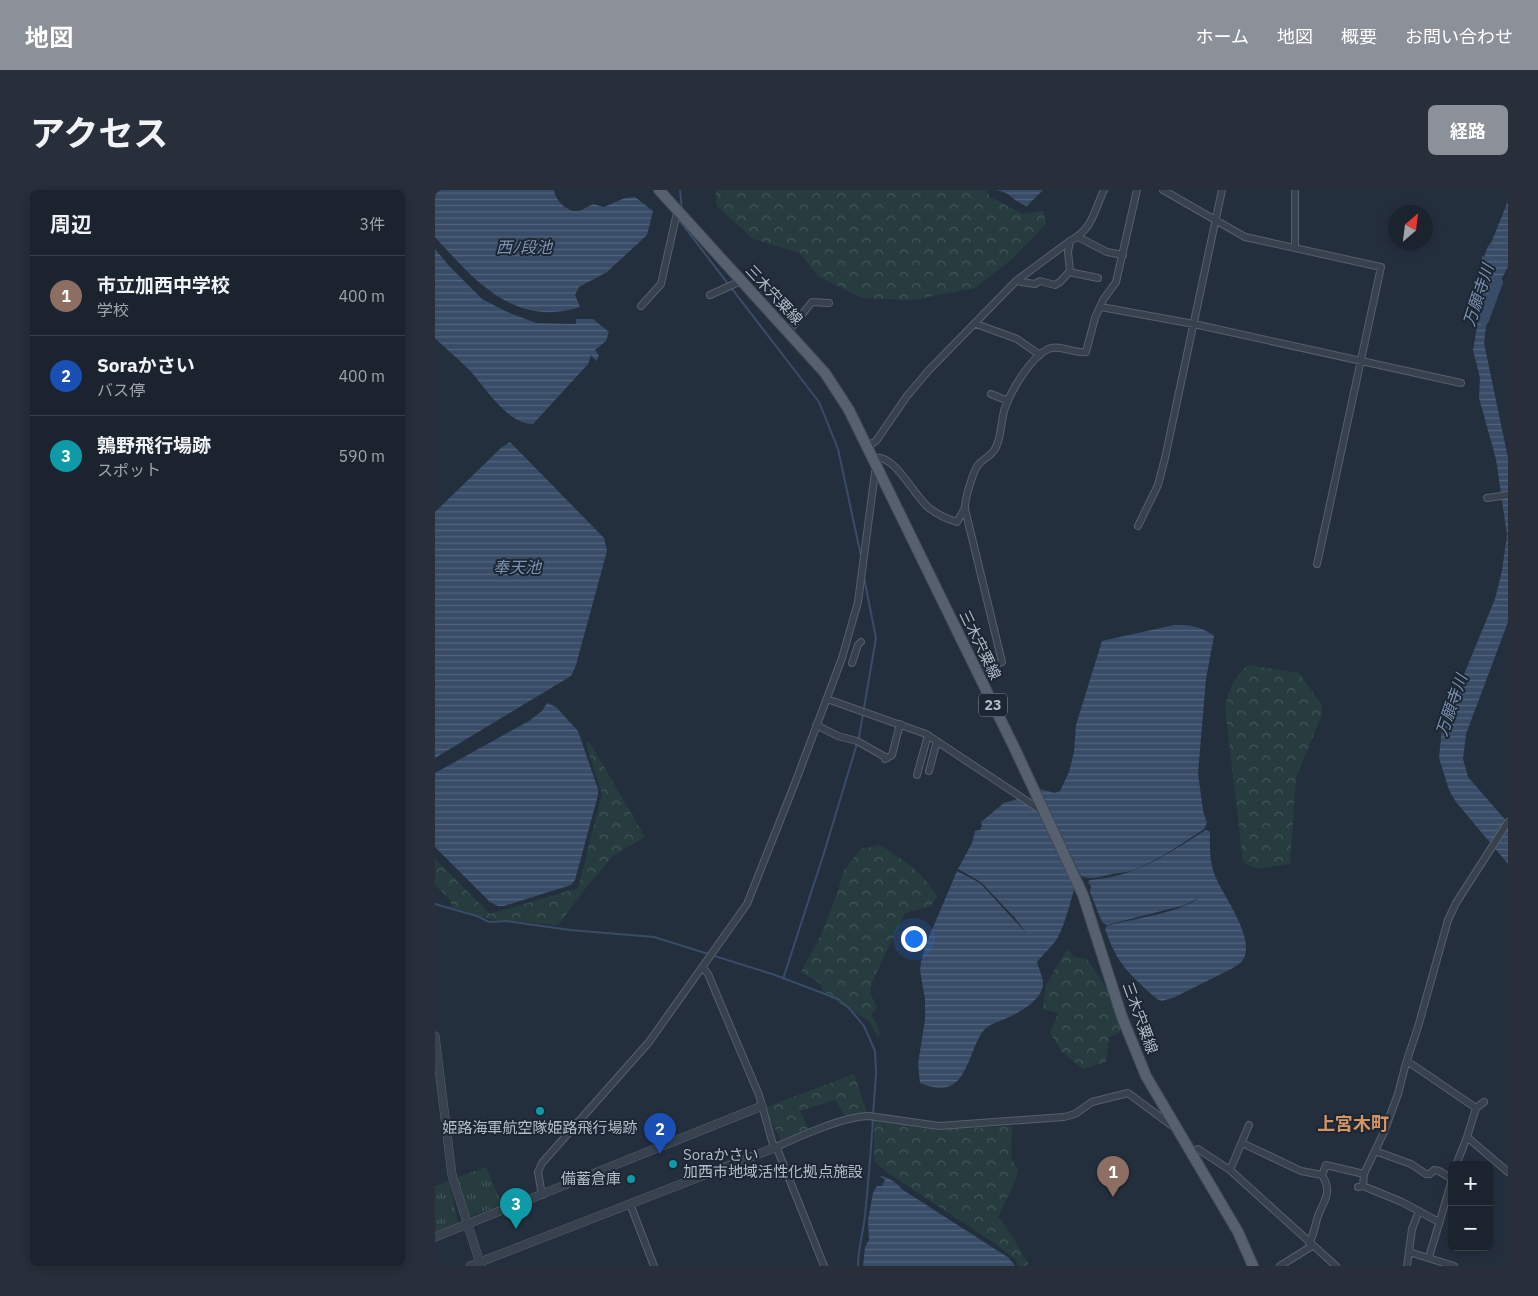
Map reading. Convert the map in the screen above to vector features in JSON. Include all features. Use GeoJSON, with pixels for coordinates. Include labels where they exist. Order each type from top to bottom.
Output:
{"type":"FeatureCollection","features":[{"type":"Feature","properties":{"kind":"main road","name":"三木宍粟線"},"geometry":{"type":"LineString","coordinates":[[659,190],[825,373],[839,393],[879,470],[1083,895],[1133,1048],[1154,1091],[1238,1232],[1253,1266]]}},
{"type":"Feature","properties":{"kind":"street"},"geometry":{"type":"LineString","coordinates":[[867,446],[876,441],[907,396],[929,370],[1018,280],[1078,237],[1091,222],[1104,190]]}},
{"type":"Feature","properties":{"kind":"street"},"geometry":{"type":"LineString","coordinates":[[873,458],[879,456],[889,460],[928,507],[938,514],[957,522],[965,508],[977,466],[995,448],[1008,401],[1023,374],[1040,355],[1055,347],[1081,353],[1086,352],[1095,318],[1103,300],[1117,282],[1137,190]]}},
{"type":"Feature","properties":{"kind":"street"},"geometry":{"type":"LineString","coordinates":[[1163,190],[1245,237],[1381,267],[1317,564]]}},
{"type":"Feature","properties":{"kind":"street"},"geometry":{"type":"LineString","coordinates":[[1138,526],[1157,485],[1165,458],[1222,190]]}},
{"type":"Feature","properties":{"kind":"street"},"geometry":{"type":"LineString","coordinates":[[1295,190],[1295,248]]}},
{"type":"Feature","properties":{"kind":"street"},"geometry":{"type":"LineString","coordinates":[[641,306],[661,284],[676,217],[679,213]]}},
{"type":"Feature","properties":{"kind":"street"},"geometry":{"type":"LineString","coordinates":[[1078,237],[1107,252],[1123,255]]}},
{"type":"Feature","properties":{"kind":"street"},"geometry":{"type":"LineString","coordinates":[[1018,280],[1035,284],[1040,281],[1055,285],[1069,272],[1068,252],[1070,241]]}},
{"type":"Feature","properties":{"kind":"street"},"geometry":{"type":"LineString","coordinates":[[1069,272],[1098,278]]}},
{"type":"Feature","properties":{"kind":"street"},"geometry":{"type":"LineString","coordinates":[[710,295],[741,280]]}},
{"type":"Feature","properties":{"kind":"street"},"geometry":{"type":"LineString","coordinates":[[788,332],[812,302],[829,303]]}},
{"type":"Feature","properties":{"kind":"street"},"geometry":{"type":"LineString","coordinates":[[1101,307],[1194,324],[1461,383]]}},
{"type":"Feature","properties":{"kind":"street"},"geometry":{"type":"LineString","coordinates":[[976,324],[1017,339],[1040,355]]}},
{"type":"Feature","properties":{"kind":"street"},"geometry":{"type":"LineString","coordinates":[[991,394],[1008,401]]}},
{"type":"Feature","properties":{"kind":"street"},"geometry":{"type":"LineString","coordinates":[[542,1194],[537,1172],[542,1163],[649,1042],[747,904],[842,658],[858,602],[875,472],[879,470]]}},
{"type":"Feature","properties":{"kind":"street"},"geometry":{"type":"LineString","coordinates":[[1490,498],[1508,495]]}},
{"type":"Feature","properties":{"kind":"street"},"geometry":{"type":"LineString","coordinates":[[965,508],[1002,662],[977,672]]}},
{"type":"Feature","properties":{"kind":"street"},"geometry":{"type":"LineString","coordinates":[[842,658],[854,665],[859,644],[847,641]]}},
{"type":"Feature","properties":{"kind":"street"},"geometry":{"type":"LineString","coordinates":[[827,699],[928,735],[1043,810]]}},
{"type":"Feature","properties":{"kind":"street"},"geometry":{"type":"LineString","coordinates":[[816,725],[838,736],[857,741],[885,759],[892,755],[900,724]]}},
{"type":"Feature","properties":{"kind":"street"},"geometry":{"type":"LineString","coordinates":[[917,775],[928,735]]}},
{"type":"Feature","properties":{"kind":"street"},"geometry":{"type":"LineString","coordinates":[[929,771],[937,741]]}},
{"type":"Feature","properties":{"kind":"street"},"geometry":{"type":"LineString","coordinates":[[1439,1222],[1402,1202],[1360,1187],[1398,1094],[1448,920],[1456,903],[1508,822]]}},
{"type":"Feature","properties":{"kind":"street"},"geometry":{"type":"LineString","coordinates":[[703,968],[708,974],[724,1012],[762,1106],[775,1147],[824,1266]]}},
{"type":"Feature","properties":{"kind":"street"},"geometry":{"type":"LineString","coordinates":[[435,1036],[452,1175],[480,1264]]}},
{"type":"Feature","properties":{"kind":"street"},"geometry":{"type":"LineString","coordinates":[[1407,1060],[1476,1108]]}},
{"type":"Feature","properties":{"kind":"street"},"geometry":{"type":"LineString","coordinates":[[470,1266],[480,1264],[845,1119],[858,1116],[873,1116],[939,1126],[1064,1118],[1075,1114],[1092,1102],[1128,1093],[1175,1126]]}},
{"type":"Feature","properties":{"kind":"street"},"geometry":{"type":"LineString","coordinates":[[1457,1161],[1476,1108],[1484,1102]]}},
{"type":"Feature","properties":{"kind":"street"},"geometry":{"type":"LineString","coordinates":[[435,1237],[762,1106]]}},
{"type":"Feature","properties":{"kind":"street"},"geometry":{"type":"LineString","coordinates":[[1230,1170],[1249,1124]]}},
{"type":"Feature","properties":{"kind":"street"},"geometry":{"type":"LineString","coordinates":[[1467,1137],[1508,1172]]}},
{"type":"Feature","properties":{"kind":"street"},"geometry":{"type":"LineString","coordinates":[[1242,1143],[1301,1171],[1322,1175]]}},
{"type":"Feature","properties":{"kind":"street"},"geometry":{"type":"LineString","coordinates":[[1191,1152],[1198,1149],[1230,1170],[1336,1266]]}},
{"type":"Feature","properties":{"kind":"street"},"geometry":{"type":"LineString","coordinates":[[1375,1151],[1411,1164],[1426,1174],[1430,1174],[1434,1170],[1448,1177]]}},
{"type":"Feature","properties":{"kind":"street"},"geometry":{"type":"LineString","coordinates":[[1280,1266],[1311,1244],[1327,1197],[1328,1188],[1322,1175],[1326,1166],[1364,1174]]}},
{"type":"Feature","properties":{"kind":"street"},"geometry":{"type":"LineString","coordinates":[[1429,1257],[1448,1192]]}},
{"type":"Feature","properties":{"kind":"street"},"geometry":{"type":"LineString","coordinates":[[629,1204],[654,1266]]}},
{"type":"Feature","properties":{"kind":"street"},"geometry":{"type":"LineString","coordinates":[[1407,1266],[1412,1228],[1419,1211]]}},
{"type":"Feature","properties":{"kind":"street"},"geometry":{"type":"LineString","coordinates":[[1409,1252],[1454,1266]]}},
{"type":"Feature","properties":{"kind":"green space"},"geometry":{"type":"Polygon","coordinates":[[[716,190],[986,190],[990,197],[1023,214],[1043,211],[1046,224],[1012,259],[975,288],[912,300],[862,298],[818,276],[800,253],[753,239],[716,205],[716,190]]]}},
{"type":"Feature","properties":{"kind":"green space"},"geometry":{"type":"Polygon","coordinates":[[[1248,665],[1299,673],[1322,705],[1322,714],[1296,778],[1290,864],[1257,869],[1243,862],[1225,708],[1232,684],[1248,665]]]}},
{"type":"Feature","properties":{"kind":"green space"},"geometry":{"type":"Polygon","coordinates":[[[589,741],[645,837],[613,856],[558,925],[489,919],[452,907],[450,900],[435,885],[435,859],[490,914],[578,888],[602,794],[586,744],[589,741]]]}},
{"type":"Feature","properties":{"kind":"green space"},"geometry":{"type":"Polygon","coordinates":[[[880,845],[905,861],[926,881],[937,897],[931,906],[905,913],[872,982],[870,993],[877,1007],[871,1015],[877,1024],[880,1035],[877,1036],[869,1021],[823,993],[821,984],[801,972],[821,935],[844,870],[861,849],[880,845]]]}},
{"type":"Feature","properties":{"kind":"green space"},"geometry":{"type":"Polygon","coordinates":[[[1067,949],[1074,957],[1087,959],[1105,986],[1121,1032],[1109,1037],[1106,1062],[1083,1069],[1062,1052],[1050,1033],[1058,1013],[1043,1009],[1046,985],[1067,949]]]}},
{"type":"Feature","properties":{"kind":"green space"},"geometry":{"type":"Polygon","coordinates":[[[854,1074],[867,1113],[846,1117],[835,1100],[831,1101],[800,1111],[809,1130],[781,1140],[764,1108],[854,1074]]]}},
{"type":"Feature","properties":{"kind":"green space"},"geometry":{"type":"Polygon","coordinates":[[[874,1120],[934,1130],[1012,1126],[1011,1159],[1018,1169],[1016,1178],[998,1218],[1006,1226],[1028,1266],[1018,1266],[1016,1260],[994,1243],[885,1171],[874,1161],[874,1120]]]}},
{"type":"Feature","properties":{"kind":"green space"},"geometry":{"type":"Polygon","coordinates":[[[486,1167],[502,1205],[470,1216],[465,1214],[456,1178],[486,1167]]]}},
{"type":"Feature","properties":{"kind":"green space"},"geometry":{"type":"Polygon","coordinates":[[[449,1181],[458,1223],[455,1227],[435,1235],[435,1186],[449,1181]]]}},
{"type":"Feature","properties":{"kind":"water","name":"西ﾉ段池"},"geometry":{"type":"Polygon","coordinates":[[[435,190],[554,190],[562,205],[573,211],[593,204],[604,207],[625,198],[635,197],[653,211],[647,235],[607,272],[579,287],[575,295],[580,307],[557,312],[536,311],[516,306],[481,284],[435,237],[435,190]]]}},
{"type":"Feature","properties":{"kind":"water"},"geometry":{"type":"Polygon","coordinates":[[[996,190],[1043,190],[1027,206],[1019,203],[1006,193],[996,190]]]}},
{"type":"Feature","properties":{"kind":"water"},"geometry":{"type":"Polygon","coordinates":[[[1508,201],[1508,267],[1489,301],[1484,343],[1508,458],[1508,622],[1466,734],[1463,759],[1468,777],[1508,823],[1508,864],[1456,802],[1449,790],[1439,758],[1442,728],[1495,599],[1502,571],[1507,535],[1496,459],[1479,398],[1480,378],[1473,350],[1478,321],[1482,256],[1484,257],[1491,243],[1508,201]]]}},
{"type":"Feature","properties":{"kind":"water"},"geometry":{"type":"Polygon","coordinates":[[[435,249],[482,299],[505,311],[536,323],[576,324],[576,319],[593,319],[609,332],[606,341],[595,350],[599,356],[596,361],[591,355],[588,364],[533,424],[524,423],[515,418],[499,405],[472,373],[435,338],[435,249]]]}},
{"type":"Feature","properties":{"kind":"water","name":"奉天池"},"geometry":{"type":"Polygon","coordinates":[[[510,442],[604,538],[607,551],[576,665],[571,676],[435,758],[435,512],[501,448],[510,442]]]}},
{"type":"Feature","properties":{"kind":"water"},"geometry":{"type":"Polygon","coordinates":[[[1174,625],[1195,627],[1205,630],[1214,636],[1206,679],[1198,773],[1203,811],[1207,823],[1204,829],[1169,852],[1141,867],[1131,871],[1095,878],[1081,876],[1039,789],[1055,793],[1060,791],[1069,772],[1074,752],[1076,725],[1102,641],[1174,625]]]}},
{"type":"Feature","properties":{"kind":"water"},"geometry":{"type":"Polygon","coordinates":[[[547,703],[556,707],[578,731],[598,789],[598,795],[575,880],[571,885],[504,906],[498,906],[490,902],[435,847],[435,773],[529,721],[542,711],[547,703]]]}},
{"type":"Feature","properties":{"kind":"water"},"geometry":{"type":"Polygon","coordinates":[[[1018,799],[1038,812],[1075,886],[1066,918],[1058,937],[1037,962],[1043,981],[1042,990],[1038,996],[1029,1006],[991,1025],[981,1033],[967,1067],[957,1081],[943,1088],[932,1087],[920,1083],[918,1064],[925,1020],[925,999],[920,970],[926,944],[957,871],[980,883],[1027,934],[1015,918],[981,882],[958,869],[972,843],[975,831],[980,830],[982,826],[981,822],[1004,803],[1018,799]]]}},
{"type":"Feature","properties":{"kind":"water"},"geometry":{"type":"Polygon","coordinates":[[[1206,830],[1210,832],[1212,867],[1242,930],[1246,951],[1243,960],[1231,969],[1175,997],[1162,1001],[1148,991],[1125,968],[1114,951],[1105,929],[1107,926],[1180,908],[1200,897],[1185,905],[1107,925],[1102,922],[1090,892],[1091,886],[1088,882],[1138,869],[1206,830]]]}},
{"type":"Feature","properties":{"kind":"water"},"geometry":{"type":"Polygon","coordinates":[[[879,1176],[886,1177],[903,1190],[1009,1258],[1015,1266],[863,1266],[865,1247],[869,1240],[868,1220],[873,1193],[877,1186],[882,1186],[885,1180],[879,1176]]]}},
{"type":"Feature","properties":{"kind":"waterway"},"geometry":{"type":"LineString","coordinates":[[680,190],[682,210]]}},
{"type":"Feature","properties":{"kind":"waterway"},"geometry":{"type":"LineString","coordinates":[[679,220],[819,402],[838,449],[861,556]]}},
{"type":"Feature","properties":{"kind":"waterway","name":"万願寺川"},"geometry":{"type":"LineString","coordinates":[[1484,320],[1498,282]]}},
{"type":"Feature","properties":{"kind":"waterway"},"geometry":{"type":"LineString","coordinates":[[783,979],[859,737],[876,638],[864,578]]}},
{"type":"Feature","properties":{"kind":"waterway"},"geometry":{"type":"LineString","coordinates":[[435,904],[477,916],[489,922],[507,921],[570,930],[654,937],[775,975],[838,999],[849,1008],[864,1026],[875,1051],[876,1073],[873,1115]]}},
{"type":"Feature","properties":{"kind":"waterway"},"geometry":{"type":"LineString","coordinates":[[858,1266],[865,1216],[873,1119]]}},
{"type":"Feature","properties":{"kind":"place","name":"姫路海軍航空隊姫路飛行場跡"},"geometry":{"type":"Point","coordinates":[540,1111]}},
{"type":"Feature","properties":{"kind":"place","name":"Soraかさい"},"geometry":{"type":"Point","coordinates":[660,1154]}},
{"type":"Feature","properties":{"kind":"place","name":"Soraかさい 加西市地域活性化拠点施設"},"geometry":{"type":"Point","coordinates":[673,1164]}},
{"type":"Feature","properties":{"kind":"place","name":"備蓄倉庫"},"geometry":{"type":"Point","coordinates":[631,1179]}},
{"type":"Feature","properties":{"kind":"place","name":"市立加西中学校"},"geometry":{"type":"Point","coordinates":[1113,1197]}},
{"type":"Feature","properties":{"kind":"place","name":"鶉野飛行場跡"},"geometry":{"type":"Point","coordinates":[516,1229]}},
{"type":"Feature","properties":{"kind":"district","name":"上宮木町"},"geometry":{"type":"Point","coordinates":[1353,1124]}}]}
